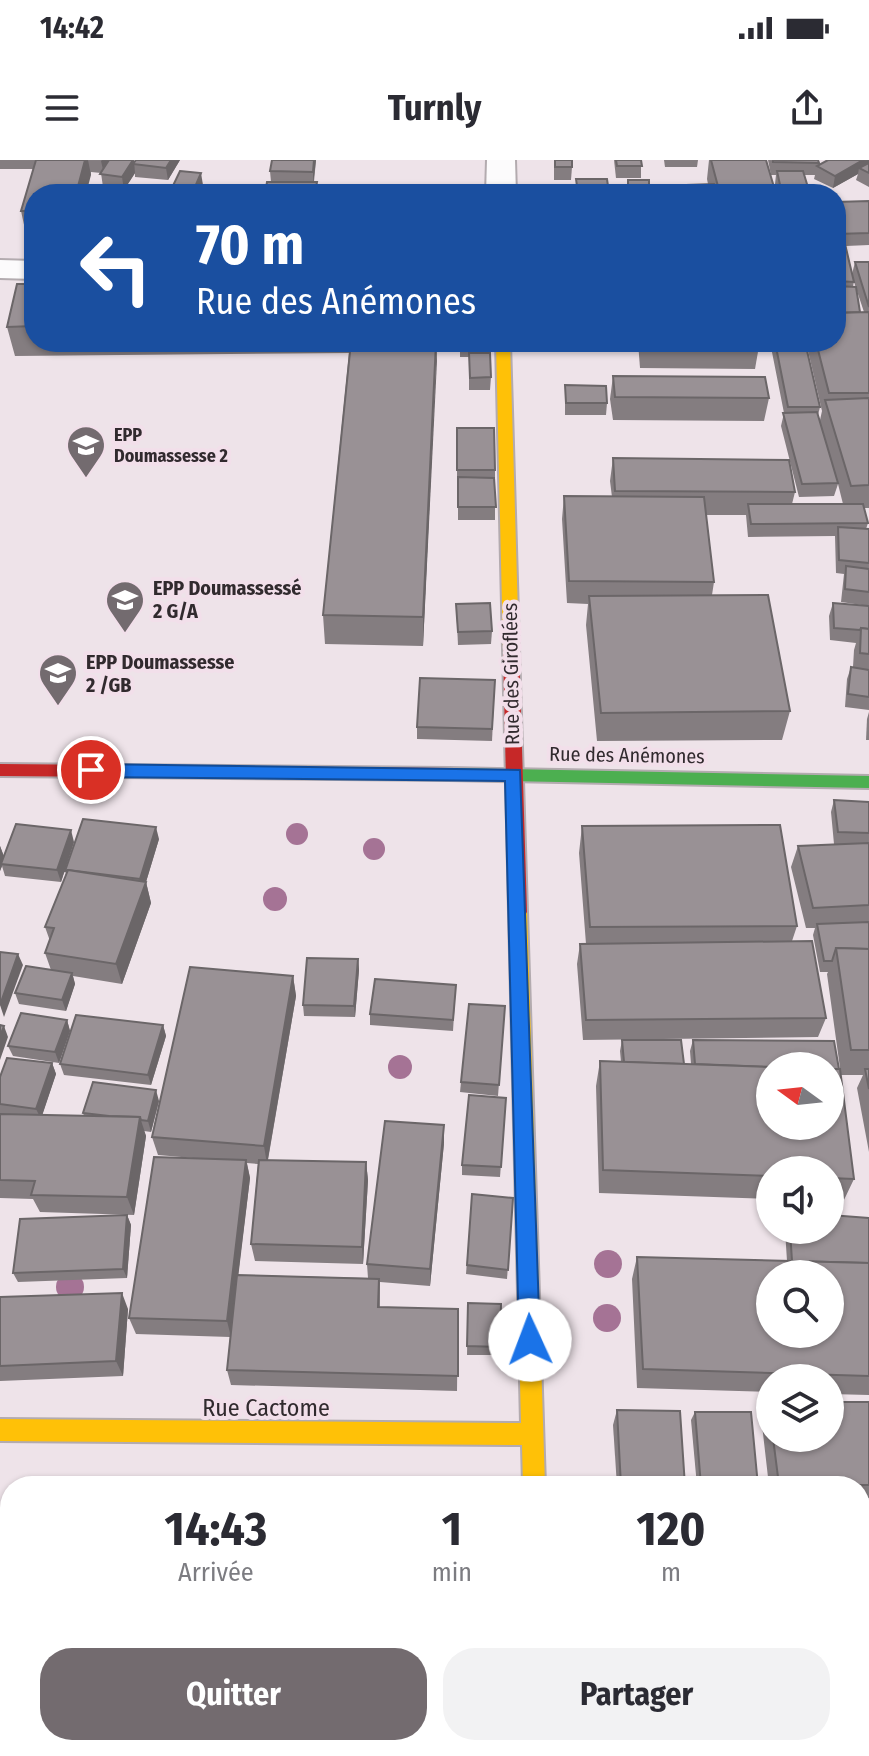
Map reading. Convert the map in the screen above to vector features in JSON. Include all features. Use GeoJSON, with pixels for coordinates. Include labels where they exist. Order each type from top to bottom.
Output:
{"type":"FeatureCollection","features":[{"type":"Feature","properties":{"kind":"street"},"geometry":{"type":"LineString","coordinates":[[501,160],[501,184]]}},
{"type":"Feature","properties":{"kind":"street"},"geometry":{"type":"LineString","coordinates":[[0,269],[24,270]]}},
{"type":"Feature","properties":{"kind":"street","name":"Rue des Giroflées"},"geometry":{"type":"LineString","coordinates":[[503,352],[534,1476]]}},
{"type":"Feature","properties":{"kind":"street","name":"Rue des Anémones"},"geometry":{"type":"LineString","coordinates":[[0,770],[869,782]]}},
{"type":"Feature","properties":{"kind":"street","name":"Rue Cactome"},"geometry":{"type":"LineString","coordinates":[[0,1430],[532,1434]]}},
{"type":"Feature","properties":{"kind":"building"},"geometry":{"type":"Polygon","coordinates":[[[36,160],[85,160],[79,184],[29,184],[36,160]]]}},
{"type":"Feature","properties":{"kind":"building"},"geometry":{"type":"Polygon","coordinates":[[[109,160],[133,160],[122,177],[100,174],[109,160]]]}},
{"type":"Feature","properties":{"kind":"building"},"geometry":{"type":"Polygon","coordinates":[[[136,160],[171,160],[166,168],[133,164],[136,160]]]}},
{"type":"Feature","properties":{"kind":"building"},"geometry":{"type":"Polygon","coordinates":[[[272,160],[314,160],[313,172],[270,171],[272,160]]]}},
{"type":"Feature","properties":{"kind":"building"},"geometry":{"type":"Polygon","coordinates":[[[555,160],[572,160],[572,167],[555,167],[555,160]]]}},
{"type":"Feature","properties":{"kind":"building"},"geometry":{"type":"Polygon","coordinates":[[[616,160],[641,160],[642,166],[617,166],[616,160]]]}},
{"type":"Feature","properties":{"kind":"building"},"geometry":{"type":"Polygon","coordinates":[[[711,160],[766,160],[773,184],[717,184],[711,160]]]}},
{"type":"Feature","properties":{"kind":"building"},"geometry":{"type":"Polygon","coordinates":[[[818,160],[819,163],[773,162],[818,160]]]}},
{"type":"Feature","properties":{"kind":"building"},"geometry":{"type":"Polygon","coordinates":[[[828,160],[863,160],[835,176],[817,166],[828,160]]]}},
{"type":"Feature","properties":{"kind":"building"},"geometry":{"type":"Polygon","coordinates":[[[869,163],[869,173],[859,168],[869,163]]]}},
{"type":"Feature","properties":{"kind":"building"},"geometry":{"type":"Polygon","coordinates":[[[180,171],[201,173],[196,184],[174,184],[180,171]]]}},
{"type":"Feature","properties":{"kind":"building"},"geometry":{"type":"Polygon","coordinates":[[[777,171],[803,171],[807,184],[780,184],[777,171]]]}},
{"type":"Feature","properties":{"kind":"building"},"geometry":{"type":"Polygon","coordinates":[[[576,179],[607,179],[608,184],[577,184],[576,179]]]}},
{"type":"Feature","properties":{"kind":"building"},"geometry":{"type":"Polygon","coordinates":[[[628,180],[649,180],[649,184],[628,184],[628,180]]]}},
{"type":"Feature","properties":{"kind":"building"},"geometry":{"type":"Polygon","coordinates":[[[267,182],[317,182],[317,184],[267,182]]]}},
{"type":"Feature","properties":{"kind":"building"},"geometry":{"type":"Polygon","coordinates":[[[869,201],[869,233],[846,234],[846,202],[869,201]]]}},
{"type":"Feature","properties":{"kind":"building"},"geometry":{"type":"Polygon","coordinates":[[[846,248],[854,282],[846,282],[846,248]]]}},
{"type":"Feature","properties":{"kind":"building"},"geometry":{"type":"Polygon","coordinates":[[[855,262],[869,262],[869,307],[855,262]]]}},
{"type":"Feature","properties":{"kind":"building"},"geometry":{"type":"Polygon","coordinates":[[[17,284],[24,284],[24,326],[7,327],[17,284]]]}},
{"type":"Feature","properties":{"kind":"building"},"geometry":{"type":"Polygon","coordinates":[[[846,286],[856,287],[860,312],[846,313],[846,286]]]}},
{"type":"Feature","properties":{"kind":"building"},"geometry":{"type":"Polygon","coordinates":[[[869,312],[869,393],[829,393],[819,352],[846,352],[846,313],[869,312]]]}},
{"type":"Feature","properties":{"kind":"building"},"geometry":{"type":"Polygon","coordinates":[[[350,352],[436,352],[423,617],[323,615],[350,352]]]}},
{"type":"Feature","properties":{"kind":"building"},"geometry":{"type":"Polygon","coordinates":[[[777,352],[807,352],[820,407],[788,407],[777,352]]]}},
{"type":"Feature","properties":{"kind":"building"},"geometry":{"type":"Polygon","coordinates":[[[469,353],[490,353],[491,377],[470,378],[469,353]]]}},
{"type":"Feature","properties":{"kind":"building"},"geometry":{"type":"Polygon","coordinates":[[[613,376],[765,377],[769,398],[615,397],[613,376]]]}},
{"type":"Feature","properties":{"kind":"building"},"geometry":{"type":"Polygon","coordinates":[[[565,385],[606,386],[607,403],[566,403],[565,385]]]}},
{"type":"Feature","properties":{"kind":"building"},"geometry":{"type":"Polygon","coordinates":[[[869,398],[869,485],[851,486],[825,400],[869,398]]]}},
{"type":"Feature","properties":{"kind":"building"},"geometry":{"type":"Polygon","coordinates":[[[817,412],[838,483],[802,484],[783,413],[817,412]]]}},
{"type":"Feature","properties":{"kind":"building"},"geometry":{"type":"Polygon","coordinates":[[[457,428],[494,428],[495,470],[457,470],[457,428]]]}},
{"type":"Feature","properties":{"kind":"building"},"geometry":{"type":"Polygon","coordinates":[[[613,458],[789,460],[795,492],[615,491],[613,458]]]}},
{"type":"Feature","properties":{"kind":"building"},"geometry":{"type":"Polygon","coordinates":[[[458,477],[494,478],[496,507],[458,507],[458,477]]]}},
{"type":"Feature","properties":{"kind":"building"},"geometry":{"type":"Polygon","coordinates":[[[564,496],[704,497],[714,582],[569,581],[564,496]]]}},
{"type":"Feature","properties":{"kind":"building"},"geometry":{"type":"Polygon","coordinates":[[[748,504],[863,504],[868,523],[751,524],[748,504]]]}},
{"type":"Feature","properties":{"kind":"building"},"geometry":{"type":"Polygon","coordinates":[[[838,527],[869,529],[869,563],[839,560],[838,527]]]}},
{"type":"Feature","properties":{"kind":"building"},"geometry":{"type":"Polygon","coordinates":[[[846,566],[869,569],[869,592],[845,589],[846,566]]]}},
{"type":"Feature","properties":{"kind":"building"},"geometry":{"type":"Polygon","coordinates":[[[768,595],[790,711],[601,713],[589,596],[768,595]]]}},
{"type":"Feature","properties":{"kind":"building"},"geometry":{"type":"Polygon","coordinates":[[[490,603],[492,631],[458,632],[456,604],[490,603]]]}},
{"type":"Feature","properties":{"kind":"building"},"geometry":{"type":"Polygon","coordinates":[[[833,603],[869,606],[869,629],[834,628],[833,603]]]}},
{"type":"Feature","properties":{"kind":"building"},"geometry":{"type":"Polygon","coordinates":[[[861,628],[869,629],[869,654],[860,653],[861,628]]]}},
{"type":"Feature","properties":{"kind":"building"},"geometry":{"type":"Polygon","coordinates":[[[851,667],[869,670],[869,697],[848,694],[851,667]]]}},
{"type":"Feature","properties":{"kind":"building"},"geometry":{"type":"Polygon","coordinates":[[[420,678],[495,680],[492,729],[417,727],[420,678]]]}},
{"type":"Feature","properties":{"kind":"building"},"geometry":{"type":"Polygon","coordinates":[[[834,800],[869,802],[869,833],[838,832],[834,800]]]}},
{"type":"Feature","properties":{"kind":"building"},"geometry":{"type":"Polygon","coordinates":[[[83,819],[156,827],[140,879],[65,871],[83,819]]]}},
{"type":"Feature","properties":{"kind":"building"},"geometry":{"type":"Polygon","coordinates":[[[16,824],[71,830],[57,870],[1,864],[16,824]]]}},
{"type":"Feature","properties":{"kind":"building"},"geometry":{"type":"Polygon","coordinates":[[[780,825],[797,926],[590,927],[582,826],[780,825]]]}},
{"type":"Feature","properties":{"kind":"building"},"geometry":{"type":"Polygon","coordinates":[[[869,843],[869,905],[813,908],[798,846],[869,843]]]}},
{"type":"Feature","properties":{"kind":"building"},"geometry":{"type":"Polygon","coordinates":[[[68,870],[146,882],[116,964],[45,953],[54,928],[45,927],[68,870]]]}},
{"type":"Feature","properties":{"kind":"building"},"geometry":{"type":"Polygon","coordinates":[[[869,922],[869,949],[836,948],[832,961],[824,961],[817,924],[869,922]]]}},
{"type":"Feature","properties":{"kind":"building"},"geometry":{"type":"Polygon","coordinates":[[[812,941],[826,1018],[586,1020],[580,944],[812,941]]]}},
{"type":"Feature","properties":{"kind":"building"},"geometry":{"type":"Polygon","coordinates":[[[836,948],[869,949],[869,1050],[851,1050],[836,948]]]}},
{"type":"Feature","properties":{"kind":"building"},"geometry":{"type":"Polygon","coordinates":[[[0,952],[18,954],[0,1005],[0,952]]]}},
{"type":"Feature","properties":{"kind":"building"},"geometry":{"type":"Polygon","coordinates":[[[307,958],[358,959],[354,1006],[303,1005],[307,958]]]}},
{"type":"Feature","properties":{"kind":"building"},"geometry":{"type":"Polygon","coordinates":[[[26,966],[72,973],[62,1000],[15,993],[26,966]]]}},
{"type":"Feature","properties":{"kind":"building"},"geometry":{"type":"Polygon","coordinates":[[[190,967],[293,976],[264,1146],[152,1137],[190,967]]]}},
{"type":"Feature","properties":{"kind":"building"},"geometry":{"type":"Polygon","coordinates":[[[375,979],[456,985],[453,1020],[370,1014],[375,979]]]}},
{"type":"Feature","properties":{"kind":"building"},"geometry":{"type":"Polygon","coordinates":[[[469,1004],[505,1006],[499,1085],[461,1082],[469,1004]]]}},
{"type":"Feature","properties":{"kind":"building"},"geometry":{"type":"Polygon","coordinates":[[[21,1013],[67,1020],[55,1052],[8,1046],[21,1013]]]}},
{"type":"Feature","properties":{"kind":"building"},"geometry":{"type":"Polygon","coordinates":[[[76,1015],[163,1025],[148,1075],[60,1064],[76,1015]]]}},
{"type":"Feature","properties":{"kind":"building"},"geometry":{"type":"Polygon","coordinates":[[[622,1040],[681,1040],[684,1064],[624,1062],[622,1040]]]}},
{"type":"Feature","properties":{"kind":"building"},"geometry":{"type":"Polygon","coordinates":[[[693,1040],[834,1041],[836,1052],[756,1052],[756,1066],[695,1064],[693,1040]]]}},
{"type":"Feature","properties":{"kind":"building"},"geometry":{"type":"Polygon","coordinates":[[[7,1058],[52,1063],[36,1109],[0,1104],[0,1077],[7,1058]]]}},
{"type":"Feature","properties":{"kind":"building"},"geometry":{"type":"Polygon","coordinates":[[[600,1061],[756,1067],[756,1140],[844,1140],[844,1100],[854,1179],[844,1179],[844,1156],[756,1156],[756,1175],[603,1170],[600,1061]]]}},
{"type":"Feature","properties":{"kind":"building"},"geometry":{"type":"Polygon","coordinates":[[[93,1082],[156,1090],[148,1121],[140,1117],[83,1113],[93,1082]]]}},
{"type":"Feature","properties":{"kind":"building"},"geometry":{"type":"Polygon","coordinates":[[[469,1095],[506,1098],[501,1167],[462,1165],[469,1095]]]}},
{"type":"Feature","properties":{"kind":"building"},"geometry":{"type":"Polygon","coordinates":[[[0,1114],[140,1117],[127,1197],[31,1195],[35,1181],[0,1180],[0,1114]]]}},
{"type":"Feature","properties":{"kind":"building"},"geometry":{"type":"Polygon","coordinates":[[[385,1121],[444,1125],[430,1269],[367,1264],[385,1121]]]}},
{"type":"Feature","properties":{"kind":"building"},"geometry":{"type":"Polygon","coordinates":[[[154,1157],[246,1160],[227,1321],[129,1318],[154,1157]]]}},
{"type":"Feature","properties":{"kind":"building"},"geometry":{"type":"Polygon","coordinates":[[[259,1160],[366,1162],[362,1247],[251,1244],[259,1160]]]}},
{"type":"Feature","properties":{"kind":"building"},"geometry":{"type":"Polygon","coordinates":[[[472,1194],[513,1198],[508,1270],[467,1265],[472,1194]]]}},
{"type":"Feature","properties":{"kind":"building"},"geometry":{"type":"Polygon","coordinates":[[[127,1215],[123,1269],[13,1273],[20,1219],[127,1215]]]}},
{"type":"Feature","properties":{"kind":"building"},"geometry":{"type":"Polygon","coordinates":[[[844,1216],[869,1218],[869,1263],[792,1260],[791,1244],[844,1244],[844,1216]]]}},
{"type":"Feature","properties":{"kind":"building"},"geometry":{"type":"Polygon","coordinates":[[[637,1257],[756,1260],[756,1348],[844,1348],[844,1262],[869,1263],[869,1376],[844,1375],[844,1364],[756,1364],[756,1372],[643,1369],[637,1257]]]}},
{"type":"Feature","properties":{"kind":"building"},"geometry":{"type":"Polygon","coordinates":[[[237,1275],[379,1279],[378,1307],[458,1309],[458,1376],[227,1370],[237,1275]]]}},
{"type":"Feature","properties":{"kind":"building"},"geometry":{"type":"Polygon","coordinates":[[[122,1293],[116,1361],[0,1366],[0,1297],[122,1293]]]}},
{"type":"Feature","properties":{"kind":"building"},"geometry":{"type":"Polygon","coordinates":[[[468,1303],[501,1304],[500,1347],[467,1346],[468,1303]]]}},
{"type":"Feature","properties":{"kind":"building"},"geometry":{"type":"Polygon","coordinates":[[[844,1402],[869,1402],[869,1476],[778,1476],[775,1452],[844,1452],[844,1402]]]}},
{"type":"Feature","properties":{"kind":"building"},"geometry":{"type":"Polygon","coordinates":[[[617,1410],[680,1411],[684,1476],[620,1476],[617,1410]]]}},
{"type":"Feature","properties":{"kind":"building"},"geometry":{"type":"Polygon","coordinates":[[[695,1412],[751,1412],[757,1476],[700,1476],[695,1412]]]}},
{"type":"Feature","properties":{"kind":"traffic: fast"},"geometry":{"type":"LineString","coordinates":[[449,774],[869,782]]}},
{"type":"Feature","properties":{"kind":"traffic: slow"},"geometry":{"type":"LineString","coordinates":[[503,352],[511,649]]}},
{"type":"Feature","properties":{"kind":"traffic: slow"},"geometry":{"type":"LineString","coordinates":[[518,912],[534,1476]]}},
{"type":"Feature","properties":{"kind":"traffic: slow"},"geometry":{"type":"LineString","coordinates":[[0,1430],[532,1434]]}},
{"type":"Feature","properties":{"kind":"traffic: jam"},"geometry":{"type":"LineString","coordinates":[[511,649],[518,912]]}},
{"type":"Feature","properties":{"kind":"traffic: jam"},"geometry":{"type":"LineString","coordinates":[[0,770],[449,774]]}},
{"type":"Feature","properties":{"kind":"place","name":"EPP Doumassesse 2"},"geometry":{"type":"Point","coordinates":[86,479]}},
{"type":"Feature","properties":{"kind":"place","name":"EPP Doumassessé 2 G/A"},"geometry":{"type":"Point","coordinates":[125,634]}},
{"type":"Feature","properties":{"kind":"place","name":"EPP Doumassesse 2 /GB"},"geometry":{"type":"Point","coordinates":[58,707]}},
{"type":"Feature","properties":{"kind":"route"},"geometry":{"type":"LineString","coordinates":[[91,770],[514,775],[530,1340]]}}]}
